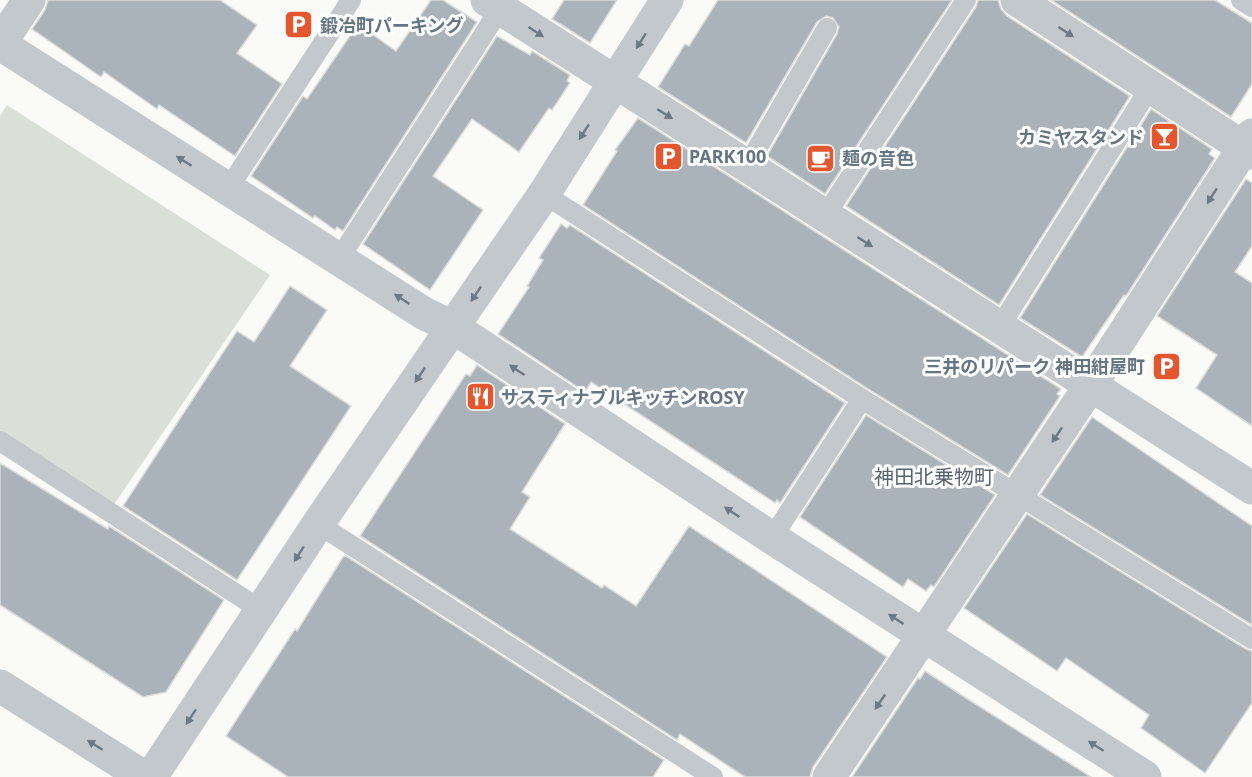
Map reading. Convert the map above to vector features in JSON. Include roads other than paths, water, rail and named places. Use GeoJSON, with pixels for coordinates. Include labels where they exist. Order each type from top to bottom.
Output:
{"type":"FeatureCollection","features":[{"type":"Feature","properties":{"kind":"street"},"geometry":{"type":"LineString","coordinates":[[30,0],[0,44],[425,314],[453,327],[924,637],[1145,777]]}},
{"type":"Feature","properties":{"kind":"street"},"geometry":{"type":"LineString","coordinates":[[151,777],[318,524],[544,194],[667,0]]}},
{"type":"Feature","properties":{"kind":"street"},"geometry":{"type":"LineString","coordinates":[[829,777],[1249,145],[1151,87],[1017,0]]}},
{"type":"Feature","properties":{"kind":"street"},"geometry":{"type":"LineString","coordinates":[[493,4],[1252,488]]}},
{"type":"Feature","properties":{"kind":"street"},"geometry":{"type":"LineString","coordinates":[[0,686],[144,777]]}},
{"type":"Feature","properties":{"kind":"lane"},"geometry":{"type":"LineString","coordinates":[[228,189],[351,0]]}},
{"type":"Feature","properties":{"kind":"lane"},"geometry":{"type":"LineString","coordinates":[[825,216],[966,0]]}},
{"type":"Feature","properties":{"kind":"lane"},"geometry":{"type":"LineString","coordinates":[[1241,0],[1252,7]]}},
{"type":"Feature","properties":{"kind":"lane"},"geometry":{"type":"LineString","coordinates":[[339,259],[493,4]]}},
{"type":"Feature","properties":{"kind":"lane"},"geometry":{"type":"LineString","coordinates":[[747,166],[827,28]]}},
{"type":"Feature","properties":{"kind":"lane"},"geometry":{"type":"LineString","coordinates":[[999,328],[1151,87]]}},
{"type":"Feature","properties":{"kind":"lane"},"geometry":{"type":"LineString","coordinates":[[544,194],[862,399],[1252,639]]}},
{"type":"Feature","properties":{"kind":"lane"},"geometry":{"type":"LineString","coordinates":[[772,538],[862,399]]}},
{"type":"Feature","properties":{"kind":"lane"},"geometry":{"type":"LineString","coordinates":[[0,441],[261,610]]}},
{"type":"Feature","properties":{"kind":"lane"},"geometry":{"type":"LineString","coordinates":[[318,524],[713,777]]}},
{"type":"Feature","properties":{"kind":"place","name":"鍛冶町パーキング"},"geometry":{"type":"Point","coordinates":[299,25]}},
{"type":"Feature","properties":{"kind":"place","name":"カミヤスタンド"},"geometry":{"type":"Point","coordinates":[1165,137]}},
{"type":"Feature","properties":{"kind":"place","name":"PARK100"},"geometry":{"type":"Point","coordinates":[668,156]}},
{"type":"Feature","properties":{"kind":"place","name":"麺の音色"},"geometry":{"type":"Point","coordinates":[821,158]}},
{"type":"Feature","properties":{"kind":"place","name":"三井のリパーク 神田紺屋町"},"geometry":{"type":"Point","coordinates":[1166,366]}},
{"type":"Feature","properties":{"kind":"place","name":"サスティナブルキッチンROSY"},"geometry":{"type":"Point","coordinates":[480,397]}},
{"type":"Feature","properties":{"kind":"district","name":"神田北乗物町"},"geometry":{"type":"Point","coordinates":[934,476]}}]}
